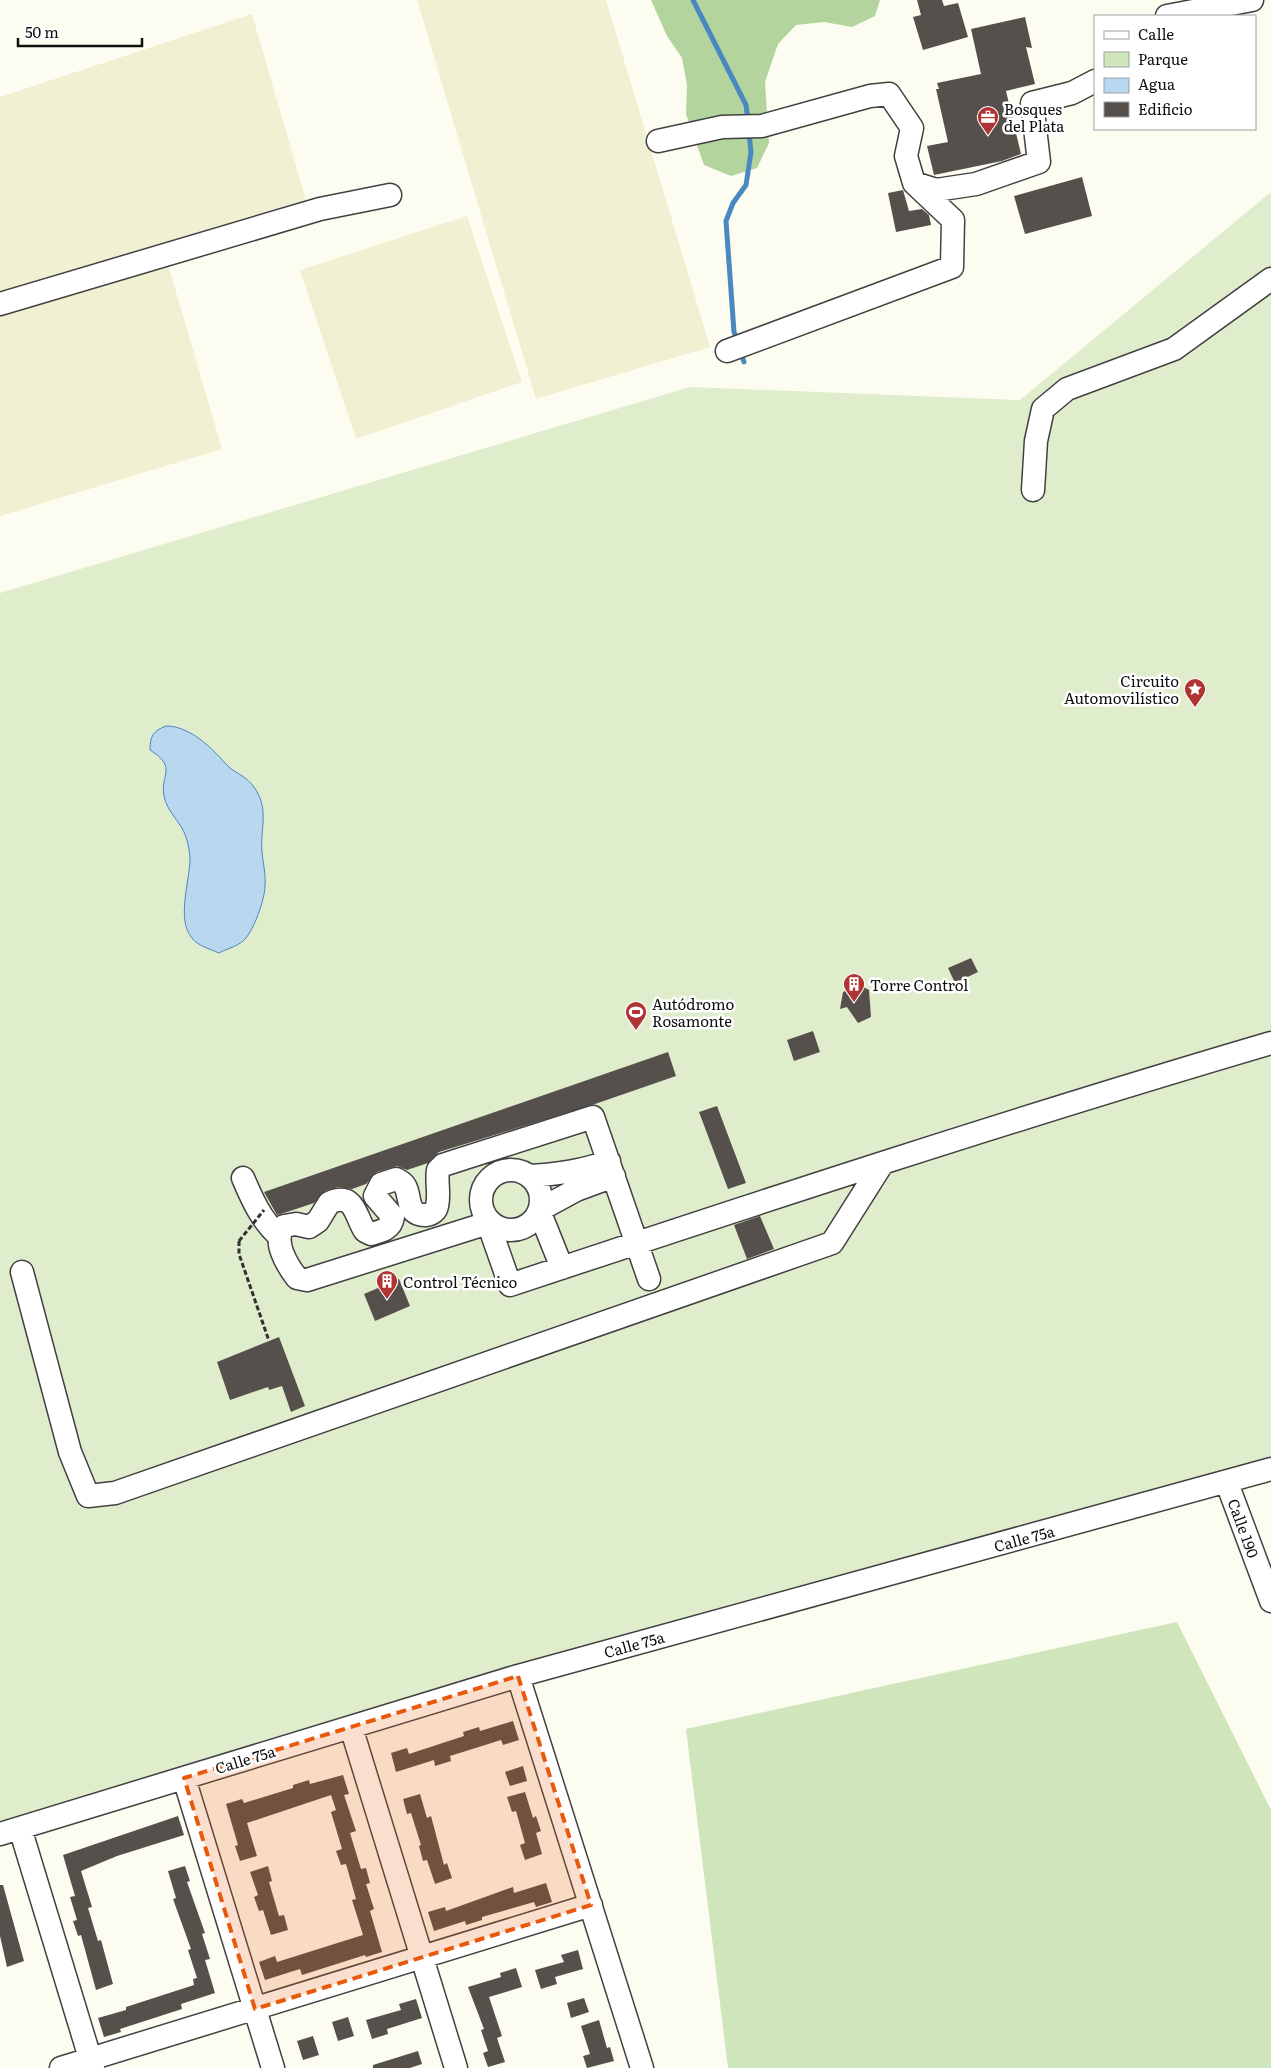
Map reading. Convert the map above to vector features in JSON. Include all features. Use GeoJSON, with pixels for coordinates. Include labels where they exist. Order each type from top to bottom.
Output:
{"type":"FeatureCollection","features":[{"type":"Feature","properties":{"kind":"street"},"geometry":{"type":"LineString","coordinates":[[1172,15],[1252,0]]}},
{"type":"Feature","properties":{"kind":"street"},"geometry":{"type":"LineString","coordinates":[[914,183],[936,190],[976,184],[1039,162],[1032,103],[1072,93],[1094,82]]}},
{"type":"Feature","properties":{"kind":"street"},"geometry":{"type":"LineString","coordinates":[[658,141],[722,127],[747,126],[870,96],[889,94],[912,128],[906,156],[914,183],[953,220],[952,267],[727,351]]}},
{"type":"Feature","properties":{"kind":"street"},"geometry":{"type":"LineString","coordinates":[[0,304],[320,210],[390,195]]}},
{"type":"Feature","properties":{"kind":"street"},"geometry":{"type":"LineString","coordinates":[[1033,490],[1036,441],[1042,409],[1066,389],[1174,349],[1271,279]]}},
{"type":"Feature","properties":{"kind":"street"},"geometry":{"type":"LineString","coordinates":[[477,1154],[471,1170],[510,1285],[882,1164],[1271,1043]]}},
{"type":"Feature","properties":{"kind":"street"},"geometry":{"type":"LineString","coordinates":[[279,1236],[284,1226],[290,1224],[309,1227],[314,1225],[329,1203],[340,1199],[347,1200],[354,1206],[365,1231],[371,1234],[388,1228],[392,1224],[393,1217],[375,1196],[381,1184],[396,1179],[406,1187],[412,1208],[416,1212],[424,1215],[432,1214],[437,1209],[438,1170],[443,1165],[594,1116],[649,1279]]}},
{"type":"Feature","properties":{"kind":"street"},"geometry":{"type":"LineString","coordinates":[[520,1141],[529,1175],[540,1189],[540,1211],[562,1268]]}},
{"type":"Feature","properties":{"kind":"street"},"geometry":{"type":"LineString","coordinates":[[22,1272],[70,1452],[88,1496],[115,1494],[832,1243],[882,1164]]}},
{"type":"Feature","properties":{"kind":"street"},"geometry":{"type":"LineString","coordinates":[[611,1168],[540,1211],[533,1222],[522,1229],[500,1229],[485,1215],[482,1191],[488,1180],[497,1173],[517,1170],[529,1175],[611,1168]]}},
{"type":"Feature","properties":{"kind":"street"},"geometry":{"type":"LineString","coordinates":[[243,1178],[268,1226],[279,1236],[284,1256],[291,1271],[297,1278],[307,1280],[485,1215]]}},
{"type":"Feature","properties":{"kind":"street","name":"Calle 75a"},"geometry":{"type":"LineString","coordinates":[[10,1831],[518,1676],[1227,1483],[1271,1469]]}},
{"type":"Feature","properties":{"kind":"street","name":"Calle 190"},"geometry":{"type":"LineString","coordinates":[[1227,1483],[1271,1601]]}},
{"type":"Feature","properties":{"kind":"street"},"geometry":{"type":"LineString","coordinates":[[518,1676],[642,2068]]}},
{"type":"Feature","properties":{"kind":"street"},"geometry":{"type":"LineString","coordinates":[[351,1727],[456,2068]]}},
{"type":"Feature","properties":{"kind":"street"},"geometry":{"type":"LineString","coordinates":[[184,1778],[273,2068]]}},
{"type":"Feature","properties":{"kind":"street"},"geometry":{"type":"LineString","coordinates":[[10,1831],[91,2064]]}},
{"type":"Feature","properties":{"kind":"street"},"geometry":{"type":"LineString","coordinates":[[61,2068],[91,2064],[255,2009],[591,1905]]}},
{"type":"Feature","properties":{"kind":"path"},"geometry":{"type":"LineString","coordinates":[[264,1210],[239,1241],[239,1254],[269,1341]]}},
{"type":"Feature","properties":{"kind":"highlighted area"},"geometry":{"type":"Polygon","coordinates":[[[518,1676],[591,1905],[255,2009],[184,1778],[518,1676]]]}},
{"type":"Feature","properties":{"kind":"green space"},"geometry":{"type":"Polygon","coordinates":[[[417,0],[606,0],[710,347],[536,399],[417,0]]]}},
{"type":"Feature","properties":{"kind":"green space"},"geometry":{"type":"Polygon","coordinates":[[[651,0],[880,0],[875,16],[852,27],[824,22],[796,25],[778,44],[765,82],[769,143],[757,168],[731,176],[704,165],[686,114],[687,85],[682,58],[667,36],[651,0]]]}},
{"type":"Feature","properties":{"kind":"green space"},"geometry":{"type":"Polygon","coordinates":[[[252,14],[310,214],[167,261],[222,449],[0,516],[0,97],[252,14]]]}},
{"type":"Feature","properties":{"kind":"green space","name":"Autódromo Rosamonte"},"geometry":{"type":"Polygon","coordinates":[[[1271,192],[1271,1469],[0,1835],[0,593],[690,387],[1020,400],[1271,192]]]}},
{"type":"Feature","properties":{"kind":"green space"},"geometry":{"type":"Polygon","coordinates":[[[467,216],[522,382],[356,439],[300,270],[467,216]]]}},
{"type":"Feature","properties":{"kind":"green space"},"geometry":{"type":"Polygon","coordinates":[[[1177,1622],[1271,1810],[1271,2068],[728,2068],[686,1729],[1177,1622]]]}},
{"type":"Feature","properties":{"kind":"water"},"geometry":{"type":"Polygon","coordinates":[[[166,726],[183,729],[206,744],[229,767],[252,785],[262,805],[262,852],[265,882],[261,907],[247,937],[237,945],[219,953],[197,943],[187,930],[184,911],[190,859],[188,845],[184,832],[171,812],[164,796],[163,788],[166,767],[158,756],[150,750],[153,735],[166,726]]]}},
{"type":"Feature","properties":{"kind":"building"},"geometry":{"type":"Polygon","coordinates":[[[917,0],[942,0],[944,6],[958,3],[968,37],[923,50],[913,17],[921,15],[917,0]]]}},
{"type":"Feature","properties":{"kind":"building"},"geometry":{"type":"Polygon","coordinates":[[[1025,17],[1032,48],[1026,47],[1035,84],[1006,91],[1021,154],[1002,161],[934,175],[927,146],[948,142],[936,89],[939,89],[937,83],[981,74],[971,29],[1025,17]]]}},
{"type":"Feature","properties":{"kind":"building"},"geometry":{"type":"Polygon","coordinates":[[[1082,177],[1092,216],[1025,234],[1014,196],[1082,177]]]}},
{"type":"Feature","properties":{"kind":"building"},"geometry":{"type":"Polygon","coordinates":[[[903,190],[909,211],[922,209],[929,215],[931,225],[896,232],[888,193],[903,190]]]}},
{"type":"Feature","properties":{"kind":"building"},"geometry":{"type":"Polygon","coordinates":[[[971,958],[978,972],[955,983],[948,968],[971,958]]]}},
{"type":"Feature","properties":{"kind":"building","name":"Torre Control"},"geometry":{"type":"Polygon","coordinates":[[[860,985],[869,990],[871,1017],[858,1023],[847,1007],[840,1009],[843,992],[860,985]]]}},
{"type":"Feature","properties":{"kind":"building"},"geometry":{"type":"Polygon","coordinates":[[[813,1031],[820,1052],[794,1061],[787,1040],[813,1031]]]}},
{"type":"Feature","properties":{"kind":"building"},"geometry":{"type":"Polygon","coordinates":[[[668,1052],[676,1076],[595,1104],[439,1152],[428,1163],[407,1170],[397,1166],[377,1172],[366,1184],[352,1189],[338,1187],[325,1191],[314,1203],[277,1215],[264,1192],[668,1052]]]}},
{"type":"Feature","properties":{"kind":"building"},"geometry":{"type":"Polygon","coordinates":[[[717,1106],[746,1183],[728,1189],[699,1112],[717,1106]]]}},
{"type":"Feature","properties":{"kind":"building"},"geometry":{"type":"Polygon","coordinates":[[[760,1216],[774,1249],[747,1259],[734,1225],[760,1216]]]}},
{"type":"Feature","properties":{"kind":"building","name":"Control Técnico"},"geometry":{"type":"Polygon","coordinates":[[[399,1279],[410,1306],[375,1321],[364,1294],[399,1279]]]}},
{"type":"Feature","properties":{"kind":"building"},"geometry":{"type":"Polygon","coordinates":[[[279,1337],[305,1406],[291,1412],[282,1386],[269,1390],[268,1387],[230,1400],[217,1362],[279,1337]]]}},
{"type":"Feature","properties":{"kind":"building"},"geometry":{"type":"Polygon","coordinates":[[[513,1721],[519,1740],[503,1745],[501,1740],[450,1756],[451,1761],[435,1766],[434,1760],[396,1772],[391,1753],[407,1748],[409,1754],[464,1736],[463,1732],[479,1727],[480,1731],[513,1721]]]}},
{"type":"Feature","properties":{"kind":"building"},"geometry":{"type":"Polygon","coordinates":[[[523,1766],[527,1781],[510,1786],[505,1772],[523,1766]]]}},
{"type":"Feature","properties":{"kind":"building"},"geometry":{"type":"Polygon","coordinates":[[[343,1775],[349,1794],[344,1795],[356,1831],[350,1833],[361,1869],[366,1868],[370,1883],[366,1884],[374,1909],[370,1911],[382,1952],[366,1957],[365,1955],[302,1975],[300,1969],[265,1980],[259,1962],[275,1956],[277,1962],[363,1935],[352,1900],[356,1899],[346,1864],[341,1865],[336,1851],[342,1849],[331,1812],[336,1810],[331,1795],[247,1823],[257,1856],[240,1861],[235,1846],[238,1845],[226,1804],[242,1799],[244,1803],[293,1788],[293,1785],[309,1780],[310,1784],[343,1775]]]}},
{"type":"Feature","properties":{"kind":"building"},"geometry":{"type":"Polygon","coordinates":[[[525,1792],[533,1818],[536,1816],[541,1831],[536,1833],[542,1854],[525,1860],[520,1845],[525,1843],[516,1811],[512,1812],[507,1797],[525,1792]]]}},
{"type":"Feature","properties":{"kind":"building"},"geometry":{"type":"Polygon","coordinates":[[[420,1794],[427,1818],[431,1816],[444,1865],[447,1863],[452,1878],[435,1884],[427,1860],[423,1861],[419,1846],[421,1845],[411,1813],[407,1814],[403,1799],[420,1794]]]}},
{"type":"Feature","properties":{"kind":"building"},"geometry":{"type":"Polygon","coordinates":[[[178,1816],[184,1835],[117,1856],[81,1871],[92,1907],[88,1908],[98,1941],[101,1940],[113,1984],[96,1990],[81,1935],[78,1936],[73,1921],[77,1920],[70,1897],[75,1896],[63,1855],[178,1816]]]}},
{"type":"Feature","properties":{"kind":"building"},"geometry":{"type":"Polygon","coordinates":[[[185,1866],[190,1881],[187,1882],[205,1933],[202,1934],[210,1959],[205,1960],[215,1993],[181,2004],[182,2009],[120,2029],[121,2032],[104,2037],[98,2018],[126,2010],[126,2007],[194,1985],[193,1979],[197,1978],[188,1950],[191,1949],[173,1899],[176,1898],[168,1871],[185,1866]]]}},
{"type":"Feature","properties":{"kind":"building"},"geometry":{"type":"Polygon","coordinates":[[[268,1866],[272,1881],[269,1882],[279,1916],[284,1915],[288,1930],[271,1935],[263,1910],[259,1911],[254,1897],[258,1895],[250,1872],[268,1866]]]}},
{"type":"Feature","properties":{"kind":"building"},"geometry":{"type":"Polygon","coordinates":[[[546,1883],[552,1902],[536,1907],[534,1902],[482,1917],[482,1920],[466,1925],[465,1921],[434,1931],[428,1912],[445,1907],[446,1911],[513,1887],[514,1893],[546,1883]]]}},
{"type":"Feature","properties":{"kind":"building"},"geometry":{"type":"Polygon","coordinates":[[[0,1885],[3,1885],[24,1961],[7,1967],[0,1936],[0,1885]]]}},
{"type":"Feature","properties":{"kind":"building"},"geometry":{"type":"Polygon","coordinates":[[[578,1950],[583,1969],[555,1977],[557,1984],[541,1989],[535,1970],[564,1962],[561,1955],[578,1950]]]}},
{"type":"Feature","properties":{"kind":"building"},"geometry":{"type":"Polygon","coordinates":[[[516,1968],[522,1987],[489,1997],[502,2036],[497,2038],[505,2062],[488,2067],[483,2053],[488,2051],[481,2030],[484,2029],[468,1987],[501,1977],[500,1973],[516,1968]]]}},
{"type":"Feature","properties":{"kind":"building"},"geometry":{"type":"Polygon","coordinates":[[[584,1998],[589,2012],[571,2018],[567,2003],[584,1998]]]}},
{"type":"Feature","properties":{"kind":"building"},"geometry":{"type":"Polygon","coordinates":[[[416,1999],[422,2018],[387,2029],[388,2034],[372,2039],[366,2020],[401,2010],[399,2004],[416,1999]]]}},
{"type":"Feature","properties":{"kind":"building"},"geometry":{"type":"Polygon","coordinates":[[[348,2017],[354,2036],[338,2041],[332,2022],[348,2017]]]}},
{"type":"Feature","properties":{"kind":"building"},"geometry":{"type":"Polygon","coordinates":[[[599,2020],[607,2048],[610,2047],[614,2061],[587,2068],[583,2056],[590,2054],[581,2026],[599,2020]]]}},
{"type":"Feature","properties":{"kind":"building"},"geometry":{"type":"Polygon","coordinates":[[[313,2036],[319,2055],[303,2060],[297,2041],[313,2036]]]}},
{"type":"Feature","properties":{"kind":"building"},"geometry":{"type":"Polygon","coordinates":[[[418,2051],[422,2064],[410,2068],[373,2068],[373,2065],[418,2051]]]}},
{"type":"Feature","properties":{"kind":"waterway"},"geometry":{"type":"LineString","coordinates":[[693,0],[746,105],[748,122]]}},
{"type":"Feature","properties":{"kind":"waterway"},"geometry":{"type":"LineString","coordinates":[[738,342],[734,332],[726,221],[733,203],[746,185],[751,152],[749,133]]}},
{"type":"Feature","properties":{"kind":"waterway"},"geometry":{"type":"LineString","coordinates":[[741,353],[744,362]]}},
{"type":"Feature","properties":{"kind":"place","name":"Bosques del Plata"},"geometry":{"type":"Point","coordinates":[988,136]}},
{"type":"Feature","properties":{"kind":"place","name":"Circuito Automovilístico"},"geometry":{"type":"Point","coordinates":[1195,708]}},
{"type":"Feature","properties":{"kind":"place","name":"Torre Control"},"geometry":{"type":"Point","coordinates":[854,1003]}},
{"type":"Feature","properties":{"kind":"place","name":"Autódromo Rosamonte"},"geometry":{"type":"Point","coordinates":[636,1031]}},
{"type":"Feature","properties":{"kind":"place","name":"Control Técnico"},"geometry":{"type":"Point","coordinates":[387,1300]}}]}
